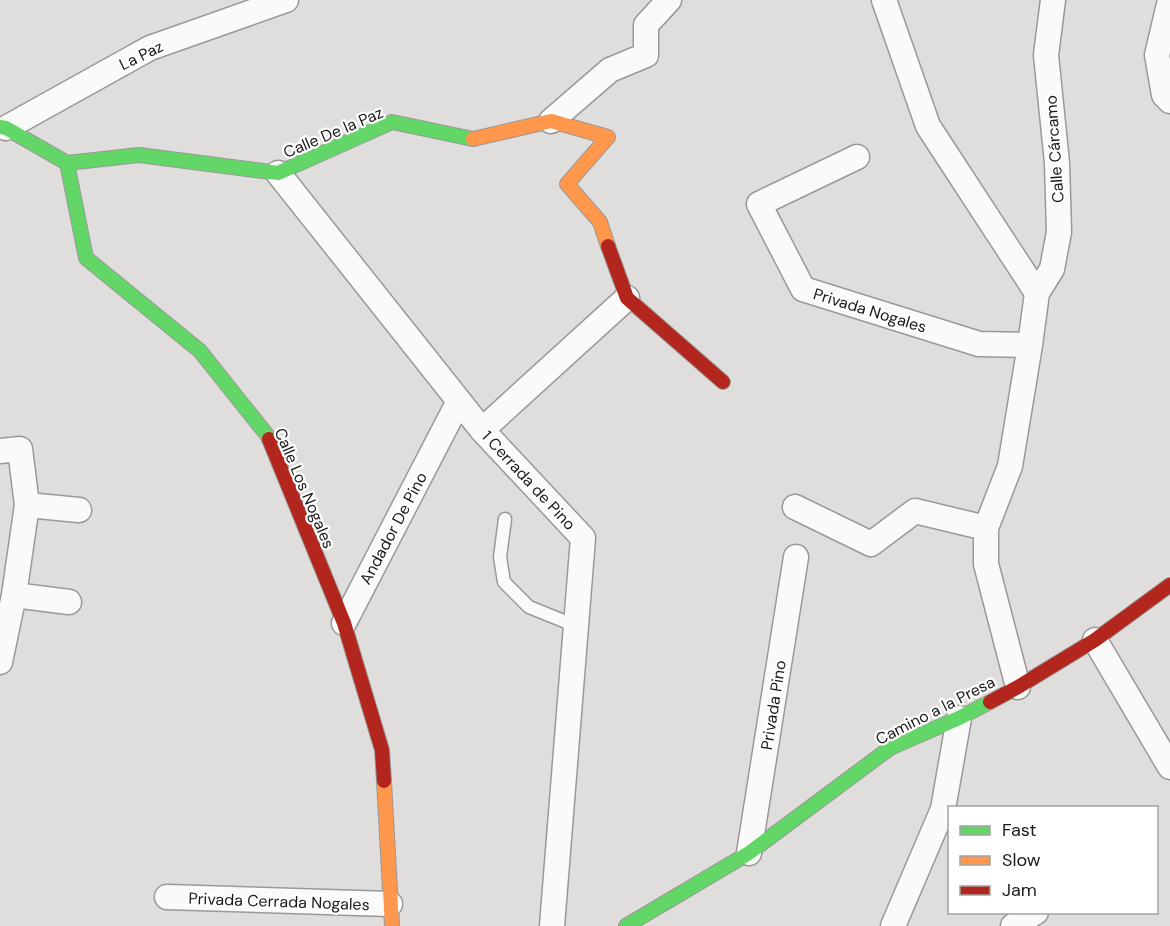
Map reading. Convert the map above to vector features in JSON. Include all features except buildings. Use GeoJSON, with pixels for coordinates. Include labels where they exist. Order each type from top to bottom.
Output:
{"type":"FeatureCollection","features":[{"type":"Feature","properties":{"kind":"street","name":"La Paz"},"geometry":{"type":"LineString","coordinates":[[3,128],[150,48],[286,0]]}},
{"type":"Feature","properties":{"kind":"street"},"geometry":{"type":"LineString","coordinates":[[551,121],[610,70],[646,56],[646,25],[669,0]]}},
{"type":"Feature","properties":{"kind":"street"},"geometry":{"type":"LineString","coordinates":[[884,0],[928,126],[1037,293],[1010,466],[986,528],[986,564],[1018,687]]}},
{"type":"Feature","properties":{"kind":"street","name":"Calle Cárcamo"},"geometry":{"type":"LineString","coordinates":[[1037,293],[1052,269],[1059,232],[1057,162],[1046,55],[1053,0]]}},
{"type":"Feature","properties":{"kind":"street"},"geometry":{"type":"LineString","coordinates":[[1167,98],[1157,55],[1170,0]]}},
{"type":"Feature","properties":{"kind":"street","name":"Calle De la Paz"},"geometry":{"type":"LineString","coordinates":[[66,163],[139,155],[278,174],[392,122],[472,139],[551,121],[608,137],[567,184],[600,222],[627,298]]}},
{"type":"Feature","properties":{"kind":"street"},"geometry":{"type":"LineString","coordinates":[[3,128],[66,163]]}},
{"type":"Feature","properties":{"kind":"street","name":"Privada Nogales"},"geometry":{"type":"LineString","coordinates":[[858,157],[759,204],[802,289],[979,344],[1030,345]]}},
{"type":"Feature","properties":{"kind":"street","name":"Calle Los Nogales"},"geometry":{"type":"LineString","coordinates":[[66,163],[86,258],[200,351],[267,435],[344,623],[382,750],[391,915]]}},
{"type":"Feature","properties":{"kind":"street","name":"1 Cerrada de Pino"},"geometry":{"type":"LineString","coordinates":[[278,174],[482,430],[583,538],[552,926]]}},
{"type":"Feature","properties":{"kind":"street"},"geometry":{"type":"LineString","coordinates":[[482,430],[627,298],[723,382]]}},
{"type":"Feature","properties":{"kind":"street","name":"Andador De Pino"},"geometry":{"type":"LineString","coordinates":[[344,623],[459,401]]}},
{"type":"Feature","properties":{"kind":"street"},"geometry":{"type":"LineString","coordinates":[[0,662],[14,595],[27,505],[10,450]]}},
{"type":"Feature","properties":{"kind":"street"},"geometry":{"type":"LineString","coordinates":[[27,505],[79,510]]}},
{"type":"Feature","properties":{"kind":"street"},"geometry":{"type":"LineString","coordinates":[[795,507],[871,544],[915,512],[986,528]]}},
{"type":"Feature","properties":{"kind":"street","name":"Privada Pino"},"geometry":{"type":"LineString","coordinates":[[749,853],[796,556]]}},
{"type":"Feature","properties":{"kind":"street","name":"Camino a la Presa"},"geometry":{"type":"LineString","coordinates":[[626,926],[749,853],[890,748],[959,718],[1018,687],[1095,640],[1170,585]]}},
{"type":"Feature","properties":{"kind":"street"},"geometry":{"type":"LineString","coordinates":[[14,595],[69,602]]}},
{"type":"Feature","properties":{"kind":"street"},"geometry":{"type":"LineString","coordinates":[[1095,640],[1170,767]]}},
{"type":"Feature","properties":{"kind":"street"},"geometry":{"type":"LineString","coordinates":[[893,926],[943,809],[959,718]]}},
{"type":"Feature","properties":{"kind":"street","name":"Privada Cerrada Nogales"},"geometry":{"type":"LineString","coordinates":[[167,897],[391,915]]}},
{"type":"Feature","properties":{"kind":"street"},"geometry":{"type":"LineString","coordinates":[[1013,926],[1033,914]]}},
{"type":"Feature","properties":{"kind":"lane"},"geometry":{"type":"LineString","coordinates":[[505,519],[500,557],[504,582],[530,607],[576,626]]}},
{"type":"Feature","properties":{"kind":"traffic: fast"},"geometry":{"type":"LineString","coordinates":[[67,163],[139,155],[278,173],[392,122],[473,139]]}},
{"type":"Feature","properties":{"kind":"traffic: fast"},"geometry":{"type":"LineString","coordinates":[[0,127],[6,128],[67,163],[86,258],[200,351],[269,439]]}},
{"type":"Feature","properties":{"kind":"traffic: fast"},"geometry":{"type":"LineString","coordinates":[[626,926],[749,853],[890,748],[990,702]]}},
{"type":"Feature","properties":{"kind":"traffic: slow"},"geometry":{"type":"LineString","coordinates":[[473,139],[551,121],[608,137],[567,184],[600,222],[608,246]]}},
{"type":"Feature","properties":{"kind":"traffic: slow"},"geometry":{"type":"LineString","coordinates":[[384,781],[392,926]]}},
{"type":"Feature","properties":{"kind":"traffic: jam"},"geometry":{"type":"LineString","coordinates":[[608,246],[627,298],[723,382]]}},
{"type":"Feature","properties":{"kind":"traffic: jam"},"geometry":{"type":"LineString","coordinates":[[269,439],[344,623],[382,750],[384,781]]}},
{"type":"Feature","properties":{"kind":"traffic: jam"},"geometry":{"type":"LineString","coordinates":[[990,702],[1095,640],[1170,585]]}}]}
